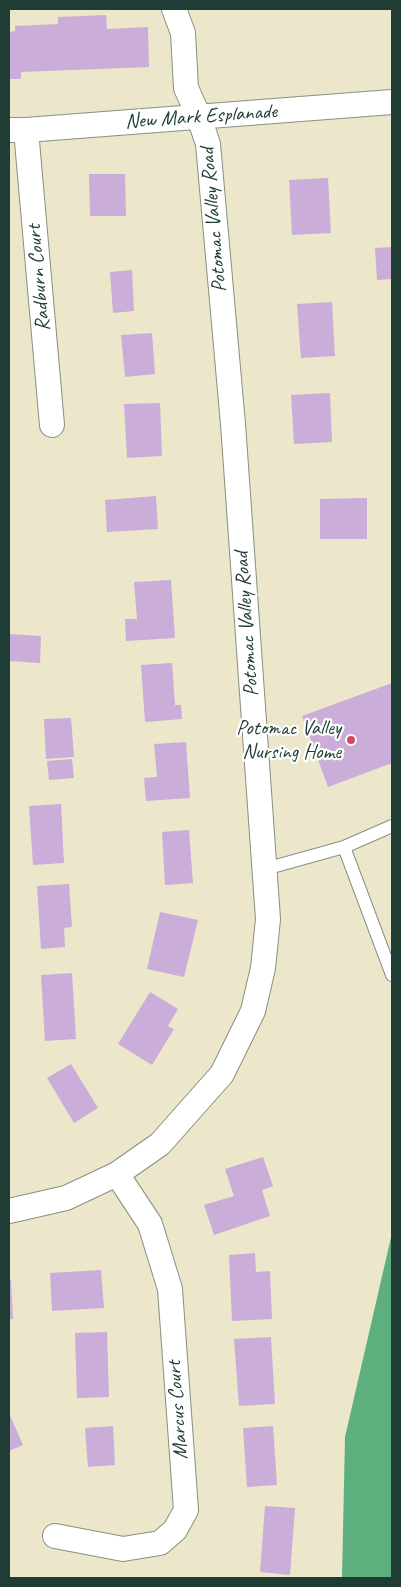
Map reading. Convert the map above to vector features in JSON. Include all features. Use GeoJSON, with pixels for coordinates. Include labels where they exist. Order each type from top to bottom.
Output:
{"type":"FeatureCollection","features":[{"type":"Feature","properties":{"kind":"street","name":"Potomac Valley Road"},"geometry":{"type":"LineString","coordinates":[[9,1211],[66,1198],[118,1174],[160,1144],[222,1074],[253,1010],[263,968],[268,920],[265,869],[230,395],[208,144],[186,88],[183,33],[174,9]]}},
{"type":"Feature","properties":{"kind":"street","name":"New Mark Esplanade"},"geometry":{"type":"LineString","coordinates":[[18,130],[392,102]]}},
{"type":"Feature","properties":{"kind":"street","name":"Radburn Court"},"geometry":{"type":"LineString","coordinates":[[18,130],[52,425]]}},
{"type":"Feature","properties":{"kind":"street","name":"Marcus Court"},"geometry":{"type":"LineString","coordinates":[[55,1536],[124,1549],[160,1543],[175,1530],[186,1510],[170,1289],[150,1224],[118,1174]]}},
{"type":"Feature","properties":{"kind":"lane"},"geometry":{"type":"LineString","coordinates":[[265,869],[344,846],[392,826]]}},
{"type":"Feature","properties":{"kind":"lane"},"geometry":{"type":"LineString","coordinates":[[344,846],[392,975]]}},
{"type":"Feature","properties":{"kind":"green space"},"geometry":{"type":"Polygon","coordinates":[[[392,1233],[392,1578],[342,1578],[345,1437],[392,1233]]]}},
{"type":"Feature","properties":{"kind":"building"},"geometry":{"type":"Polygon","coordinates":[[[106,15],[107,29],[148,27],[149,67],[21,72],[21,79],[9,79],[9,32],[15,31],[15,26],[58,24],[58,17],[106,15]]]}},
{"type":"Feature","properties":{"kind":"building"},"geometry":{"type":"Polygon","coordinates":[[[89,174],[125,174],[126,216],[90,216],[89,174]]]}},
{"type":"Feature","properties":{"kind":"building"},"geometry":{"type":"Polygon","coordinates":[[[328,178],[331,233],[292,235],[289,180],[328,178]]]}},
{"type":"Feature","properties":{"kind":"building"},"geometry":{"type":"Polygon","coordinates":[[[392,247],[392,279],[377,280],[375,248],[392,247]]]}},
{"type":"Feature","properties":{"kind":"building"},"geometry":{"type":"Polygon","coordinates":[[[132,270],[134,311],[113,313],[110,272],[132,270]]]}},
{"type":"Feature","properties":{"kind":"building"},"geometry":{"type":"Polygon","coordinates":[[[332,302],[335,356],[301,358],[297,304],[332,302]]]}},
{"type":"Feature","properties":{"kind":"building"},"geometry":{"type":"Polygon","coordinates":[[[152,333],[155,374],[125,377],[121,335],[152,333]]]}},
{"type":"Feature","properties":{"kind":"building"},"geometry":{"type":"Polygon","coordinates":[[[330,393],[332,442],[294,444],[291,395],[330,393]]]}},
{"type":"Feature","properties":{"kind":"building"},"geometry":{"type":"Polygon","coordinates":[[[160,403],[162,456],[127,458],[124,404],[160,403]]]}},
{"type":"Feature","properties":{"kind":"building"},"geometry":{"type":"Polygon","coordinates":[[[156,496],[158,529],[107,532],[105,500],[156,496]]]}},
{"type":"Feature","properties":{"kind":"building"},"geometry":{"type":"Polygon","coordinates":[[[367,498],[367,539],[320,539],[320,499],[367,498]]]}},
{"type":"Feature","properties":{"kind":"building"},"geometry":{"type":"Polygon","coordinates":[[[171,580],[175,638],[126,641],[125,619],[137,619],[134,582],[171,580]]]}},
{"type":"Feature","properties":{"kind":"building"},"geometry":{"type":"Polygon","coordinates":[[[9,634],[41,636],[40,663],[9,661],[9,634]]]}},
{"type":"Feature","properties":{"kind":"building"},"geometry":{"type":"Polygon","coordinates":[[[172,663],[175,705],[181,705],[182,719],[145,722],[141,665],[172,663]]]}},
{"type":"Feature","properties":{"kind":"building","name":"Potomac Valley Nursing Home"},"geometry":{"type":"Polygon","coordinates":[[[392,683],[392,763],[328,787],[302,716],[392,683]]]}},
{"type":"Feature","properties":{"kind":"building"},"geometry":{"type":"Polygon","coordinates":[[[71,718],[74,757],[46,759],[44,719],[71,718]]]}},
{"type":"Feature","properties":{"kind":"building"},"geometry":{"type":"Polygon","coordinates":[[[186,742],[190,798],[146,801],[144,778],[157,777],[154,744],[186,742]]]}},
{"type":"Feature","properties":{"kind":"building"},"geometry":{"type":"Polygon","coordinates":[[[72,759],[74,778],[49,780],[47,761],[72,759]]]}},
{"type":"Feature","properties":{"kind":"building"},"geometry":{"type":"Polygon","coordinates":[[[61,804],[64,863],[33,865],[29,806],[61,804]]]}},
{"type":"Feature","properties":{"kind":"building"},"geometry":{"type":"Polygon","coordinates":[[[189,830],[193,883],[165,885],[162,832],[189,830]]]}},
{"type":"Feature","properties":{"kind":"building"},"geometry":{"type":"Polygon","coordinates":[[[69,884],[72,927],[64,928],[65,947],[41,949],[37,886],[69,884]]]}},
{"type":"Feature","properties":{"kind":"building"},"geometry":{"type":"Polygon","coordinates":[[[160,912],[198,920],[184,977],[147,969],[160,912]]]}},
{"type":"Feature","properties":{"kind":"building"},"geometry":{"type":"Polygon","coordinates":[[[72,973],[76,1039],[45,1041],[41,975],[72,973]]]}},
{"type":"Feature","properties":{"kind":"building"},"geometry":{"type":"Polygon","coordinates":[[[150,992],[178,1009],[168,1026],[174,1029],[152,1065],[118,1044],[150,992]]]}},
{"type":"Feature","properties":{"kind":"building"},"geometry":{"type":"Polygon","coordinates":[[[71,1064],[98,1108],[74,1123],[47,1078],[71,1064]]]}},
{"type":"Feature","properties":{"kind":"building"},"geometry":{"type":"Polygon","coordinates":[[[263,1157],[273,1186],[262,1190],[270,1216],[214,1235],[204,1205],[234,1196],[225,1169],[263,1157]]]}},
{"type":"Feature","properties":{"kind":"building"},"geometry":{"type":"Polygon","coordinates":[[[255,1253],[256,1272],[270,1271],[272,1319],[232,1321],[229,1255],[255,1253]]]}},
{"type":"Feature","properties":{"kind":"building"},"geometry":{"type":"Polygon","coordinates":[[[101,1270],[104,1308],[52,1311],[50,1273],[101,1270]]]}},
{"type":"Feature","properties":{"kind":"building"},"geometry":{"type":"Polygon","coordinates":[[[9,1280],[11,1280],[13,1319],[9,1319],[9,1280]]]}},
{"type":"Feature","properties":{"kind":"building"},"geometry":{"type":"Polygon","coordinates":[[[107,1332],[109,1397],[77,1398],[75,1333],[107,1332]]]}},
{"type":"Feature","properties":{"kind":"building"},"geometry":{"type":"Polygon","coordinates":[[[271,1337],[275,1404],[239,1406],[234,1339],[271,1337]]]}},
{"type":"Feature","properties":{"kind":"building"},"geometry":{"type":"Polygon","coordinates":[[[9,1413],[23,1445],[9,1451],[9,1413]]]}},
{"type":"Feature","properties":{"kind":"building"},"geometry":{"type":"Polygon","coordinates":[[[113,1426],[115,1465],[88,1467],[85,1428],[113,1426]]]}},
{"type":"Feature","properties":{"kind":"building"},"geometry":{"type":"Polygon","coordinates":[[[273,1426],[277,1485],[247,1487],[243,1428],[273,1426]]]}},
{"type":"Feature","properties":{"kind":"building"},"geometry":{"type":"Polygon","coordinates":[[[265,1506],[295,1508],[290,1575],[260,1572],[265,1506]]]}},
{"type":"Feature","properties":{"kind":"place","name":"Potomac Valley Nursing Home"},"geometry":{"type":"Point","coordinates":[351,740]}}]}
